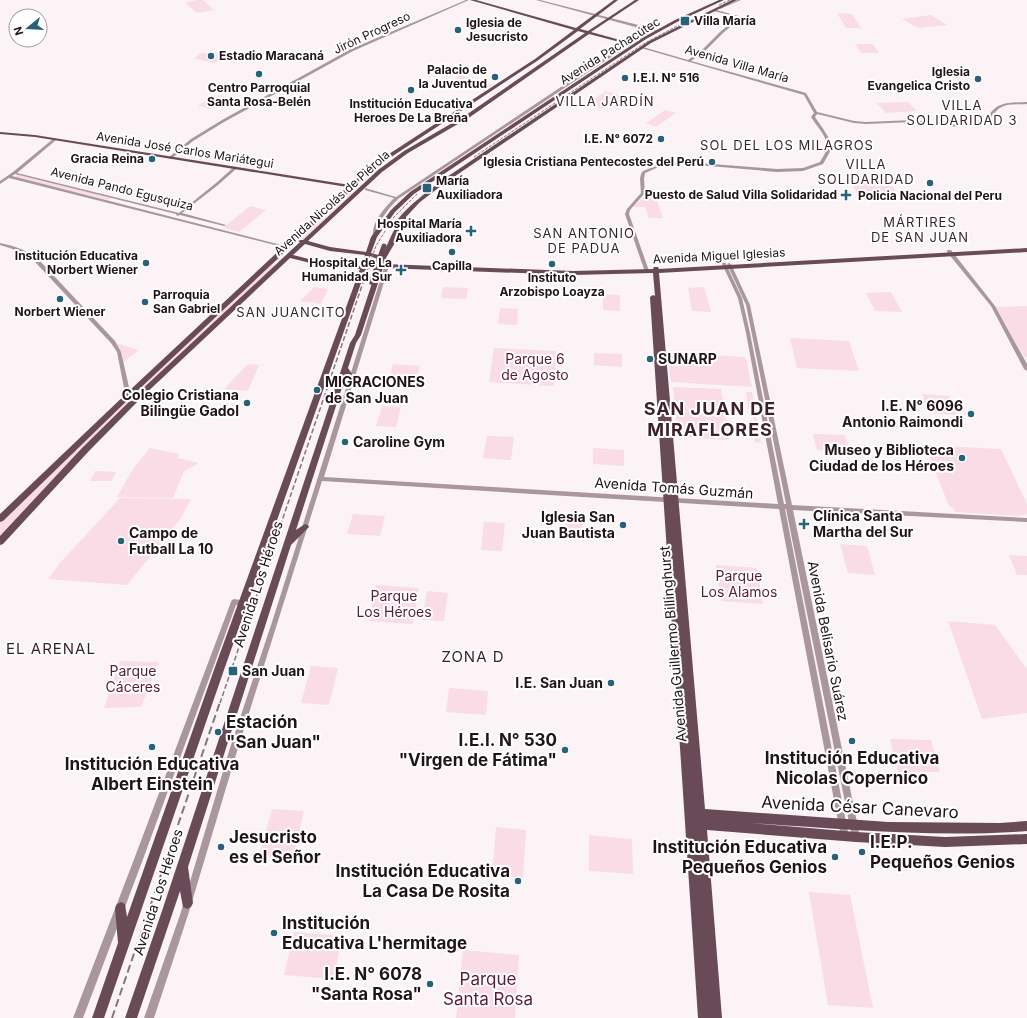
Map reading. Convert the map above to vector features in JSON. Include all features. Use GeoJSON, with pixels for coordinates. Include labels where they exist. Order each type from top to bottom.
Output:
{"type":"FeatureCollection","features":[{"type":"Feature","properties":{"kind":"main road"},"geometry":{"type":"LineString","coordinates":[[472,0],[630,44]]}},
{"type":"Feature","properties":{"kind":"main road","name":"Avenida Nicolás de Piérola"},"geometry":{"type":"LineString","coordinates":[[0,520],[132,392],[371,168],[536,60],[616,0]]}},
{"type":"Feature","properties":{"kind":"main road","name":"Avenida Nicolás de Piérola"},"geometry":{"type":"LineString","coordinates":[[0,542],[85,450],[140,395],[364,188],[380,171],[397,158],[468,116],[637,0]]}},
{"type":"Feature","properties":{"kind":"main road","name":"Avenida Pachacútec"},"geometry":{"type":"LineString","coordinates":[[412,193],[462,158],[578,82],[600,65],[646,38],[655,31],[722,0]]}},
{"type":"Feature","properties":{"kind":"main road","name":"Avenida Pachacútec"},"geometry":{"type":"LineString","coordinates":[[427,194],[660,36],[735,0]]}},
{"type":"Feature","properties":{"kind":"main road"},"geometry":{"type":"LineString","coordinates":[[638,39],[646,38]]}},
{"type":"Feature","properties":{"kind":"main road"},"geometry":{"type":"LineString","coordinates":[[570,83],[578,82]]}},
{"type":"Feature","properties":{"kind":"main road","name":"Avenida José Carlos Mariátegui"},"geometry":{"type":"LineString","coordinates":[[0,134],[19,134],[364,188]]}},
{"type":"Feature","properties":{"kind":"main road"},"geometry":{"type":"LineString","coordinates":[[462,158],[465,152]]}},
{"type":"Feature","properties":{"kind":"main road"},"geometry":{"type":"LineString","coordinates":[[438,170],[447,169]]}},
{"type":"Feature","properties":{"kind":"main road","name":"Avenida Los Héroes"},"geometry":{"type":"LineString","coordinates":[[98,1018],[374,238],[393,211],[412,193]]}},
{"type":"Feature","properties":{"kind":"main road","name":"Avenida Los Héroes"},"geometry":{"type":"LineString","coordinates":[[131,1018],[183,865],[353,343],[360,327],[387,247],[403,220],[403,216],[427,194]]}},
{"type":"Feature","properties":{"kind":"main road"},"geometry":{"type":"LineString","coordinates":[[353,343],[372,282],[387,247],[375,247],[374,238]]}},
{"type":"Feature","properties":{"kind":"main road","name":"Avenida Miguel Iglesias"},"geometry":{"type":"LineString","coordinates":[[291,244],[297,243],[368,254],[395,262],[416,265]]}},
{"type":"Feature","properties":{"kind":"main road","name":"Avenida Miguel Iglesias"},"geometry":{"type":"LineString","coordinates":[[280,254],[282,258],[290,256],[329,266],[364,267],[416,265],[573,273],[651,270],[1027,246]]}},
{"type":"Feature","properties":{"kind":"main road","name":"Avenida Miguel Iglesias"},"geometry":{"type":"LineString","coordinates":[[950,252],[1027,250]]}},
{"type":"Feature","properties":{"kind":"main road"},"geometry":{"type":"LineString","coordinates":[[368,254],[370,256],[369,265],[381,266]]}},
{"type":"Feature","properties":{"kind":"main road"},"geometry":{"type":"LineString","coordinates":[[270,262],[278,261],[281,265]]}},
{"type":"Feature","properties":{"kind":"main road","name":"Avenida Guillermo Billinghurst"},"geometry":{"type":"LineString","coordinates":[[651,270],[671,499],[696,819],[716,1018]]}},
{"type":"Feature","properties":{"kind":"main road"},"geometry":{"type":"LineString","coordinates":[[356,289],[360,286],[365,274],[377,275]]}},
{"type":"Feature","properties":{"kind":"main road"},"geometry":{"type":"LineString","coordinates":[[360,327],[368,323]]}},
{"type":"Feature","properties":{"kind":"main road"},"geometry":{"type":"LineString","coordinates":[[345,368],[351,377]]}},
{"type":"Feature","properties":{"kind":"main road"},"geometry":{"type":"LineString","coordinates":[[288,543],[305,527]]}},
{"type":"Feature","properties":{"kind":"main road","name":"Avenida Guillermo Billinghurst"},"geometry":{"type":"LineString","coordinates":[[696,819],[704,1018]]}},
{"type":"Feature","properties":{"kind":"main road","name":"Avenida César Canevaro"},"geometry":{"type":"LineString","coordinates":[[696,819],[888,827],[1000,828],[1027,826]]}},
{"type":"Feature","properties":{"kind":"main road","name":"Avenida César Canevaro"},"geometry":{"type":"LineString","coordinates":[[696,819],[850,837],[952,842],[1027,839]]}},
{"type":"Feature","properties":{"kind":"main road"},"geometry":{"type":"LineString","coordinates":[[183,865],[187,903]]}},
{"type":"Feature","properties":{"kind":"main road"},"geometry":{"type":"LineString","coordinates":[[121,908],[124,946]]}},
{"type":"Feature","properties":{"kind":"street","name":"Jirón Progreso"},"geometry":{"type":"LineString","coordinates":[[170,158],[192,140],[223,121],[352,50],[468,0]]}},
{"type":"Feature","properties":{"kind":"street"},"geometry":{"type":"LineString","coordinates":[[537,0],[655,31]]}},
{"type":"Feature","properties":{"kind":"street","name":"Avenida Pachacútec"},"geometry":{"type":"LineString","coordinates":[[720,8],[740,0]]}},
{"type":"Feature","properties":{"kind":"street"},"geometry":{"type":"LineString","coordinates":[[688,61],[703,51],[722,32],[741,17],[714,10]]}},
{"type":"Feature","properties":{"kind":"street","name":"Avenida Pachacútec"},"geometry":{"type":"LineString","coordinates":[[397,198],[630,44],[655,31]]}},
{"type":"Feature","properties":{"kind":"street","name":"Avenida Villa María"},"geometry":{"type":"LineString","coordinates":[[642,48],[805,94],[816,113],[813,117],[829,148],[823,162],[812,169],[760,170],[686,162],[664,164],[643,173],[644,193],[628,210],[628,214],[651,270]]}},
{"type":"Feature","properties":{"kind":"street"},"geometry":{"type":"LineString","coordinates":[[816,113],[854,122],[913,121],[959,126],[988,120],[994,109],[1002,105],[1027,103]]}},
{"type":"Feature","properties":{"kind":"street"},"geometry":{"type":"LineString","coordinates":[[0,183],[54,140]]}},
{"type":"Feature","properties":{"kind":"street"},"geometry":{"type":"LineString","coordinates":[[174,218],[236,168]]}},
{"type":"Feature","properties":{"kind":"street","name":"Avenida Pando Egusquiza"},"geometry":{"type":"LineString","coordinates":[[14,173],[224,225],[219,229]]}},
{"type":"Feature","properties":{"kind":"street","name":"Avenida Pando Egusquiza"},"geometry":{"type":"LineString","coordinates":[[9,177],[219,229],[291,244]]}},
{"type":"Feature","properties":{"kind":"street"},"geometry":{"type":"LineString","coordinates":[[364,188],[397,198]]}},
{"type":"Feature","properties":{"kind":"street","name":"Avenida Los Héroes"},"geometry":{"type":"LineString","coordinates":[[374,238],[375,229],[379,219],[397,198]]}},
{"type":"Feature","properties":{"kind":"street"},"geometry":{"type":"LineString","coordinates":[[0,244],[29,254],[105,332],[120,352],[127,388],[140,395]]}},
{"type":"Feature","properties":{"kind":"street"},"geometry":{"type":"LineString","coordinates":[[950,252],[993,306],[1027,370]]}},
{"type":"Feature","properties":{"kind":"street","name":"Avenida Belisario Suárez"},"geometry":{"type":"LineString","coordinates":[[727,265],[743,309],[781,507],[850,837]]}},
{"type":"Feature","properties":{"kind":"street","name":"Avenida Belisario Suárez"},"geometry":{"type":"LineString","coordinates":[[727,265],[748,305],[850,837]]}},
{"type":"Feature","properties":{"kind":"street","name":"Avenida Los Héroes"},"geometry":{"type":"LineString","coordinates":[[149,1018],[187,903],[320,479],[368,323],[381,266]]}},
{"type":"Feature","properties":{"kind":"street","name":"Avenida Tomás Guzmán"},"geometry":{"type":"LineString","coordinates":[[320,479],[671,499],[788,508],[1027,520]]}},
{"type":"Feature","properties":{"kind":"street","name":"Avenida Los Héroes"},"geometry":{"type":"LineString","coordinates":[[78,1018],[121,908],[234,602],[244,603]]}},
{"type":"Feature","properties":{"kind":"green space"},"geometry":{"type":"Polygon","coordinates":[[[203,0],[214,10],[197,13],[185,3],[203,0]]]}},
{"type":"Feature","properties":{"kind":"green space"},"geometry":{"type":"Polygon","coordinates":[[[837,13],[852,14],[861,28],[846,28],[837,13]]]}},
{"type":"Feature","properties":{"kind":"green space"},"geometry":{"type":"Polygon","coordinates":[[[931,15],[947,25],[918,28],[902,19],[931,15]]]}},
{"type":"Feature","properties":{"kind":"green space"},"geometry":{"type":"Polygon","coordinates":[[[855,44],[873,44],[879,53],[861,53],[855,44]]]}},
{"type":"Feature","properties":{"kind":"green space","name":"Estadio Maracaná"},"geometry":{"type":"Polygon","coordinates":[[[200,53],[229,54],[214,63],[197,59],[193,60],[200,53]]]}},
{"type":"Feature","properties":{"kind":"green space"},"geometry":{"type":"Polygon","coordinates":[[[461,75],[493,85],[483,91],[451,81],[461,75]]]}},
{"type":"Feature","properties":{"kind":"green space"},"geometry":{"type":"Polygon","coordinates":[[[606,91],[625,97],[603,109],[588,104],[606,91]]]}},
{"type":"Feature","properties":{"kind":"green space"},"geometry":{"type":"Polygon","coordinates":[[[220,95],[231,99],[210,109],[198,105],[220,95]]]}},
{"type":"Feature","properties":{"kind":"green space"},"geometry":{"type":"Polygon","coordinates":[[[908,102],[917,111],[886,113],[877,103],[908,102]]]}},
{"type":"Feature","properties":{"kind":"green space"},"geometry":{"type":"Polygon","coordinates":[[[665,110],[676,113],[656,127],[646,123],[665,110]]]}},
{"type":"Feature","properties":{"kind":"green space"},"geometry":{"type":"Polygon","coordinates":[[[18,174],[111,198],[108,200],[15,177],[18,174]]]}},
{"type":"Feature","properties":{"kind":"green space"},"geometry":{"type":"Polygon","coordinates":[[[889,182],[898,194],[860,196],[851,184],[889,182]]]}},
{"type":"Feature","properties":{"kind":"green space"},"geometry":{"type":"Polygon","coordinates":[[[351,189],[356,189],[356,191],[304,240],[299,239],[351,189]]]}},
{"type":"Feature","properties":{"kind":"green space"},"geometry":{"type":"Polygon","coordinates":[[[648,190],[653,190],[663,218],[649,218],[645,207],[633,207],[643,198],[648,190]]]}},
{"type":"Feature","properties":{"kind":"green space"},"geometry":{"type":"Polygon","coordinates":[[[827,190],[832,198],[802,199],[797,191],[827,190]]]}},
{"type":"Feature","properties":{"kind":"green space"},"geometry":{"type":"Polygon","coordinates":[[[250,206],[266,210],[239,232],[223,228],[250,206]]]}},
{"type":"Feature","properties":{"kind":"green space"},"geometry":{"type":"Polygon","coordinates":[[[270,265],[276,266],[210,326],[208,325],[270,265]]]}},
{"type":"Feature","properties":{"kind":"green space"},"geometry":{"type":"Polygon","coordinates":[[[314,287],[328,289],[321,304],[300,301],[314,287]]]}},
{"type":"Feature","properties":{"kind":"green space"},"geometry":{"type":"Polygon","coordinates":[[[443,287],[468,288],[466,299],[441,298],[443,287]]]}},
{"type":"Feature","properties":{"kind":"green space"},"geometry":{"type":"Polygon","coordinates":[[[704,287],[711,312],[692,311],[688,288],[704,287]]]}},
{"type":"Feature","properties":{"kind":"green space"},"geometry":{"type":"Polygon","coordinates":[[[891,292],[902,312],[875,311],[866,293],[891,292]]]}},
{"type":"Feature","properties":{"kind":"green space"},"geometry":{"type":"Polygon","coordinates":[[[603,294],[620,295],[620,311],[603,310],[603,294]]]}},
{"type":"Feature","properties":{"kind":"green space"},"geometry":{"type":"Polygon","coordinates":[[[1027,306],[1027,357],[1024,357],[996,307],[1027,306]]]}},
{"type":"Feature","properties":{"kind":"green space"},"geometry":{"type":"Polygon","coordinates":[[[500,308],[518,309],[517,325],[498,324],[500,308]]]}},
{"type":"Feature","properties":{"kind":"green space"},"geometry":{"type":"Polygon","coordinates":[[[204,328],[207,329],[139,392],[137,392],[137,390],[204,328]]]}},
{"type":"Feature","properties":{"kind":"green space"},"geometry":{"type":"Polygon","coordinates":[[[790,338],[849,341],[859,371],[797,368],[790,338]]]}},
{"type":"Feature","properties":{"kind":"green space"},"geometry":{"type":"Polygon","coordinates":[[[115,343],[139,350],[123,362],[122,354],[115,343]]]}},
{"type":"Feature","properties":{"kind":"green space","name":"Parque 6 de Agosto"},"geometry":{"type":"Polygon","coordinates":[[[494,348],[556,351],[554,386],[489,382],[494,348]]]}},
{"type":"Feature","properties":{"kind":"green space"},"geometry":{"type":"Polygon","coordinates":[[[594,353],[622,354],[622,367],[594,365],[594,353]]]}},
{"type":"Feature","properties":{"kind":"green space"},"geometry":{"type":"Polygon","coordinates":[[[670,353],[746,358],[752,387],[671,382],[667,355],[670,353]]]}},
{"type":"Feature","properties":{"kind":"green space"},"geometry":{"type":"Polygon","coordinates":[[[248,364],[259,365],[248,391],[224,389],[248,364]]]}},
{"type":"Feature","properties":{"kind":"green space"},"geometry":{"type":"Polygon","coordinates":[[[393,364],[420,366],[417,379],[390,378],[393,364]]]}},
{"type":"Feature","properties":{"kind":"green space"},"geometry":{"type":"Polygon","coordinates":[[[673,387],[721,389],[729,440],[678,437],[673,387]]]}},
{"type":"Feature","properties":{"kind":"green space"},"geometry":{"type":"Polygon","coordinates":[[[746,392],[752,392],[761,443],[755,442],[751,422],[754,422],[753,412],[749,411],[746,392]]]}},
{"type":"Feature","properties":{"kind":"green space"},"geometry":{"type":"Polygon","coordinates":[[[922,394],[949,396],[957,415],[929,413],[922,394]]]}},
{"type":"Feature","properties":{"kind":"green space"},"geometry":{"type":"Polygon","coordinates":[[[131,395],[134,397],[81,449],[77,448],[131,395]]]}},
{"type":"Feature","properties":{"kind":"green space"},"geometry":{"type":"Polygon","coordinates":[[[382,406],[401,407],[396,427],[376,426],[382,406]]]}},
{"type":"Feature","properties":{"kind":"green space"},"geometry":{"type":"Polygon","coordinates":[[[813,434],[845,435],[850,452],[817,450],[813,434]]]}},
{"type":"Feature","properties":{"kind":"green space"},"geometry":{"type":"Polygon","coordinates":[[[487,436],[514,437],[511,460],[483,458],[487,436]]]}},
{"type":"Feature","properties":{"kind":"green space"},"geometry":{"type":"Polygon","coordinates":[[[925,445],[1001,449],[1027,504],[1027,516],[1026,514],[1019,516],[955,512],[954,509],[949,506],[925,445]]]}},
{"type":"Feature","properties":{"kind":"green space"},"geometry":{"type":"Polygon","coordinates":[[[150,448],[179,454],[178,458],[199,463],[184,471],[173,498],[117,497],[133,469],[150,448]]]}},
{"type":"Feature","properties":{"kind":"green space"},"geometry":{"type":"Polygon","coordinates":[[[593,448],[624,450],[624,466],[593,464],[593,448]]]}},
{"type":"Feature","properties":{"kind":"green space"},"geometry":{"type":"Polygon","coordinates":[[[75,449],[81,451],[0,537],[0,520],[75,449]]]}},
{"type":"Feature","properties":{"kind":"green space"},"geometry":{"type":"Polygon","coordinates":[[[95,471],[116,472],[112,481],[90,481],[95,471]]]}},
{"type":"Feature","properties":{"kind":"green space","name":"Campo de Futball La 10"},"geometry":{"type":"Polygon","coordinates":[[[120,498],[191,499],[181,518],[127,585],[48,579],[59,564],[120,498]]]}},
{"type":"Feature","properties":{"kind":"green space"},"geometry":{"type":"Polygon","coordinates":[[[566,513],[583,514],[582,534],[565,532],[566,513]]]}},
{"type":"Feature","properties":{"kind":"green space"},"geometry":{"type":"Polygon","coordinates":[[[353,514],[385,516],[380,536],[347,534],[353,514]]]}},
{"type":"Feature","properties":{"kind":"green space"},"geometry":{"type":"Polygon","coordinates":[[[484,522],[505,523],[502,551],[481,550],[484,522]]]}},
{"type":"Feature","properties":{"kind":"green space"},"geometry":{"type":"Polygon","coordinates":[[[840,544],[867,546],[875,575],[848,573],[840,544]]]}},
{"type":"Feature","properties":{"kind":"green space"},"geometry":{"type":"Polygon","coordinates":[[[1009,555],[1027,556],[1027,575],[1017,575],[1009,555]]]}},
{"type":"Feature","properties":{"kind":"green space","name":"Parque Los Alamos"},"geometry":{"type":"Polygon","coordinates":[[[716,565],[757,568],[763,604],[721,601],[716,565]]]}},
{"type":"Feature","properties":{"kind":"green space","name":"Parque Los Héroes"},"geometry":{"type":"Polygon","coordinates":[[[376,585],[419,588],[413,624],[369,621],[376,585]]]}},
{"type":"Feature","properties":{"kind":"green space"},"geometry":{"type":"Polygon","coordinates":[[[427,591],[448,593],[444,621],[422,620],[427,591]]]}},
{"type":"Feature","properties":{"kind":"green space"},"geometry":{"type":"Polygon","coordinates":[[[948,621],[995,625],[1027,669],[1027,713],[982,719],[948,621]]]}},
{"type":"Feature","properties":{"kind":"green space","name":"Parque Cáceres"},"geometry":{"type":"Polygon","coordinates":[[[120,661],[159,662],[141,707],[104,708],[120,661]]]}},
{"type":"Feature","properties":{"kind":"green space"},"geometry":{"type":"Polygon","coordinates":[[[311,666],[338,668],[329,705],[301,703],[311,666]]]}},
{"type":"Feature","properties":{"kind":"green space"},"geometry":{"type":"Polygon","coordinates":[[[449,688],[488,691],[486,715],[446,712],[449,688]]]}},
{"type":"Feature","properties":{"kind":"green space"},"geometry":{"type":"Polygon","coordinates":[[[890,739],[931,740],[940,772],[898,772],[890,739]]]}},
{"type":"Feature","properties":{"kind":"green space"},"geometry":{"type":"Polygon","coordinates":[[[272,809],[304,811],[293,859],[259,856],[272,809]]]}},
{"type":"Feature","properties":{"kind":"green space"},"geometry":{"type":"Polygon","coordinates":[[[496,827],[526,830],[523,878],[492,875],[496,827]]]}},
{"type":"Feature","properties":{"kind":"green space"},"geometry":{"type":"Polygon","coordinates":[[[589,835],[632,839],[633,874],[589,871],[589,835]]]}},
{"type":"Feature","properties":{"kind":"green space"},"geometry":{"type":"Polygon","coordinates":[[[809,892],[850,895],[873,1008],[828,1005],[809,892]]]}},
{"type":"Feature","properties":{"kind":"green space"},"geometry":{"type":"Polygon","coordinates":[[[294,932],[342,936],[334,979],[284,975],[294,932]]]}},
{"type":"Feature","properties":{"kind":"green space","name":"Parque Santa Rosa"},"geometry":{"type":"Polygon","coordinates":[[[463,950],[519,955],[515,1018],[456,1018],[463,950]]]}},
{"type":"Feature","properties":{"kind":"railway"},"geometry":{"type":"LineString","coordinates":[[719,5],[730,0]]}},
{"type":"Feature","properties":{"kind":"railway"},"geometry":{"type":"LineString","coordinates":[[474,157],[645,43],[679,25]]}},
{"type":"Feature","properties":{"kind":"railway"},"geometry":{"type":"LineString","coordinates":[[369,266],[376,246],[393,218],[417,194]]}},
{"type":"Feature","properties":{"kind":"railway"},"geometry":{"type":"LineString","coordinates":[[220,703],[369,265]]}},
{"type":"Feature","properties":{"kind":"railway"},"geometry":{"type":"LineString","coordinates":[[112,1018],[220,702]]}},
{"type":"Feature","properties":{"kind":"place","name":"Villa María"},"geometry":{"type":"Point","coordinates":[685,21]}},
{"type":"Feature","properties":{"kind":"place","name":"Iglesia de Jesucristo"},"geometry":{"type":"Point","coordinates":[458,30]}},
{"type":"Feature","properties":{"kind":"place","name":"Estadio Maracaná"},"geometry":{"type":"Point","coordinates":[211,56]}},
{"type":"Feature","properties":{"kind":"place","name":"Centro Parroquial Santa Rosa-Belén"},"geometry":{"type":"Point","coordinates":[259,74]}},
{"type":"Feature","properties":{"kind":"place","name":"Palacio de la Juventud"},"geometry":{"type":"Point","coordinates":[495,77]}},
{"type":"Feature","properties":{"kind":"place","name":"I.E.I. N° 516"},"geometry":{"type":"Point","coordinates":[625,78]}},
{"type":"Feature","properties":{"kind":"place","name":"Iglesia Evangelica Cristo"},"geometry":{"type":"Point","coordinates":[978,79]}},
{"type":"Feature","properties":{"kind":"place","name":"Institución Educativa Heroes De La Breña"},"geometry":{"type":"Point","coordinates":[411,90]}},
{"type":"Feature","properties":{"kind":"place","name":"I.E. N° 6072"},"geometry":{"type":"Point","coordinates":[661,139]}},
{"type":"Feature","properties":{"kind":"place","name":"Gracia Reina"},"geometry":{"type":"Point","coordinates":[152,159]}},
{"type":"Feature","properties":{"kind":"place","name":"Iglesia Cristiana Pentecostes del Perú"},"geometry":{"type":"Point","coordinates":[712,162]}},
{"type":"Feature","properties":{"kind":"place","name":"Policia Nacional del Peru"},"geometry":{"type":"Point","coordinates":[930,183]}},
{"type":"Feature","properties":{"kind":"place","name":"María Auxiliadora"},"geometry":{"type":"Point","coordinates":[427,188]}},
{"type":"Feature","properties":{"kind":"place","name":"Puesto de Salud Villa Solidaridad"},"geometry":{"type":"Point","coordinates":[846,195]}},
{"type":"Feature","properties":{"kind":"place","name":"Hospital María Auxiliadora"},"geometry":{"type":"Point","coordinates":[471,231]}},
{"type":"Feature","properties":{"kind":"place","name":"Capilla"},"geometry":{"type":"Point","coordinates":[452,252]}},
{"type":"Feature","properties":{"kind":"place","name":"Institución Educativa Norbert Wiener"},"geometry":{"type":"Point","coordinates":[146,263]}},
{"type":"Feature","properties":{"kind":"place","name":"Instituto Arzobispo Loayza"},"geometry":{"type":"Point","coordinates":[552,264]}},
{"type":"Feature","properties":{"kind":"place","name":"Hospital de La Humanidad Sur"},"geometry":{"type":"Point","coordinates":[401,270]}},
{"type":"Feature","properties":{"kind":"place","name":"Norbert Wiener"},"geometry":{"type":"Point","coordinates":[60,299]}},
{"type":"Feature","properties":{"kind":"place","name":"Parroquia San Gabriel"},"geometry":{"type":"Point","coordinates":[145,302]}},
{"type":"Feature","properties":{"kind":"place","name":"SUNARP"},"geometry":{"type":"Point","coordinates":[650,359]}},
{"type":"Feature","properties":{"kind":"place","name":"MIGRACIONES de San Juan"},"geometry":{"type":"Point","coordinates":[317,390]}},
{"type":"Feature","properties":{"kind":"place","name":"Colegio Cristiana Bilingüe Gadol"},"geometry":{"type":"Point","coordinates":[247,403]}},
{"type":"Feature","properties":{"kind":"place","name":"I.E. N° 6096 Antonio Raimondi"},"geometry":{"type":"Point","coordinates":[971,414]}},
{"type":"Feature","properties":{"kind":"place","name":"Caroline Gym"},"geometry":{"type":"Point","coordinates":[345,442]}},
{"type":"Feature","properties":{"kind":"place","name":"Museo y Biblioteca Ciudad de los Héroes"},"geometry":{"type":"Point","coordinates":[962,458]}},
{"type":"Feature","properties":{"kind":"place","name":"Clínica Santa Martha del Sur"},"geometry":{"type":"Point","coordinates":[804,524]}},
{"type":"Feature","properties":{"kind":"place","name":"Iglesia San Juan Bautista"},"geometry":{"type":"Point","coordinates":[623,525]}},
{"type":"Feature","properties":{"kind":"place","name":"Campo de Futball La 10"},"geometry":{"type":"Point","coordinates":[121,541]}},
{"type":"Feature","properties":{"kind":"place","name":"San Juan"},"geometry":{"type":"Point","coordinates":[233,671]}},
{"type":"Feature","properties":{"kind":"place","name":"I.E. San Juan"},"geometry":{"type":"Point","coordinates":[611,683]}},
{"type":"Feature","properties":{"kind":"place","name":"Estación \"San Juan\""},"geometry":{"type":"Point","coordinates":[218,732]}},
{"type":"Feature","properties":{"kind":"place","name":"Institución Educativa Nicolas Copernico"},"geometry":{"type":"Point","coordinates":[852,741]}},
{"type":"Feature","properties":{"kind":"place","name":"Institución Educativa Albert Einstein"},"geometry":{"type":"Point","coordinates":[152,747]}},
{"type":"Feature","properties":{"kind":"place","name":"I.E.I. N° 530 \"Virgen de Fátima\""},"geometry":{"type":"Point","coordinates":[565,750]}},
{"type":"Feature","properties":{"kind":"place","name":"Jesucristo es el Señor"},"geometry":{"type":"Point","coordinates":[221,847]}},
{"type":"Feature","properties":{"kind":"place","name":"I.E.P. Pequeños Genios"},"geometry":{"type":"Point","coordinates":[862,852]}},
{"type":"Feature","properties":{"kind":"place","name":"Institución Educativa Pequeños Genios"},"geometry":{"type":"Point","coordinates":[835,857]}},
{"type":"Feature","properties":{"kind":"place","name":"Institución Educativa La Casa De Rosita"},"geometry":{"type":"Point","coordinates":[518,881]}},
{"type":"Feature","properties":{"kind":"place","name":"Institución Educativa L'hermitage"},"geometry":{"type":"Point","coordinates":[274,933]}},
{"type":"Feature","properties":{"kind":"place","name":"I.E. N° 6078 \"Santa Rosa\""},"geometry":{"type":"Point","coordinates":[430,984]}},
{"type":"Feature","properties":{"kind":"district","name":"VILLA JARDÍN"},"geometry":{"type":"Point","coordinates":[605,101]}},
{"type":"Feature","properties":{"kind":"district","name":"VILLA SOLIDARIDAD 3"},"geometry":{"type":"Point","coordinates":[962,112]}},
{"type":"Feature","properties":{"kind":"district","name":"SOL DEL LOS MILAGROS"},"geometry":{"type":"Point","coordinates":[787,145]}},
{"type":"Feature","properties":{"kind":"district","name":"VILLA SOLIDARIDAD"},"geometry":{"type":"Point","coordinates":[866,172]}},
{"type":"Feature","properties":{"kind":"district","name":"MÁRTIRES DE SAN JUAN"},"geometry":{"type":"Point","coordinates":[920,230]}},
{"type":"Feature","properties":{"kind":"district","name":"SAN ANTONIO DE PADUA"},"geometry":{"type":"Point","coordinates":[584,240]}},
{"type":"Feature","properties":{"kind":"district","name":"SAN JUANCITO"},"geometry":{"type":"Point","coordinates":[291,312]}},
{"type":"Feature","properties":{"kind":"district","name":"SAN JUAN DE MIRAFLORES"},"geometry":{"type":"Point","coordinates":[710,419]}},
{"type":"Feature","properties":{"kind":"district","name":"EL ARENAL"},"geometry":{"type":"Point","coordinates":[51,649]}},
{"type":"Feature","properties":{"kind":"district","name":"ZONA D"},"geometry":{"type":"Point","coordinates":[473,657]}}]}
